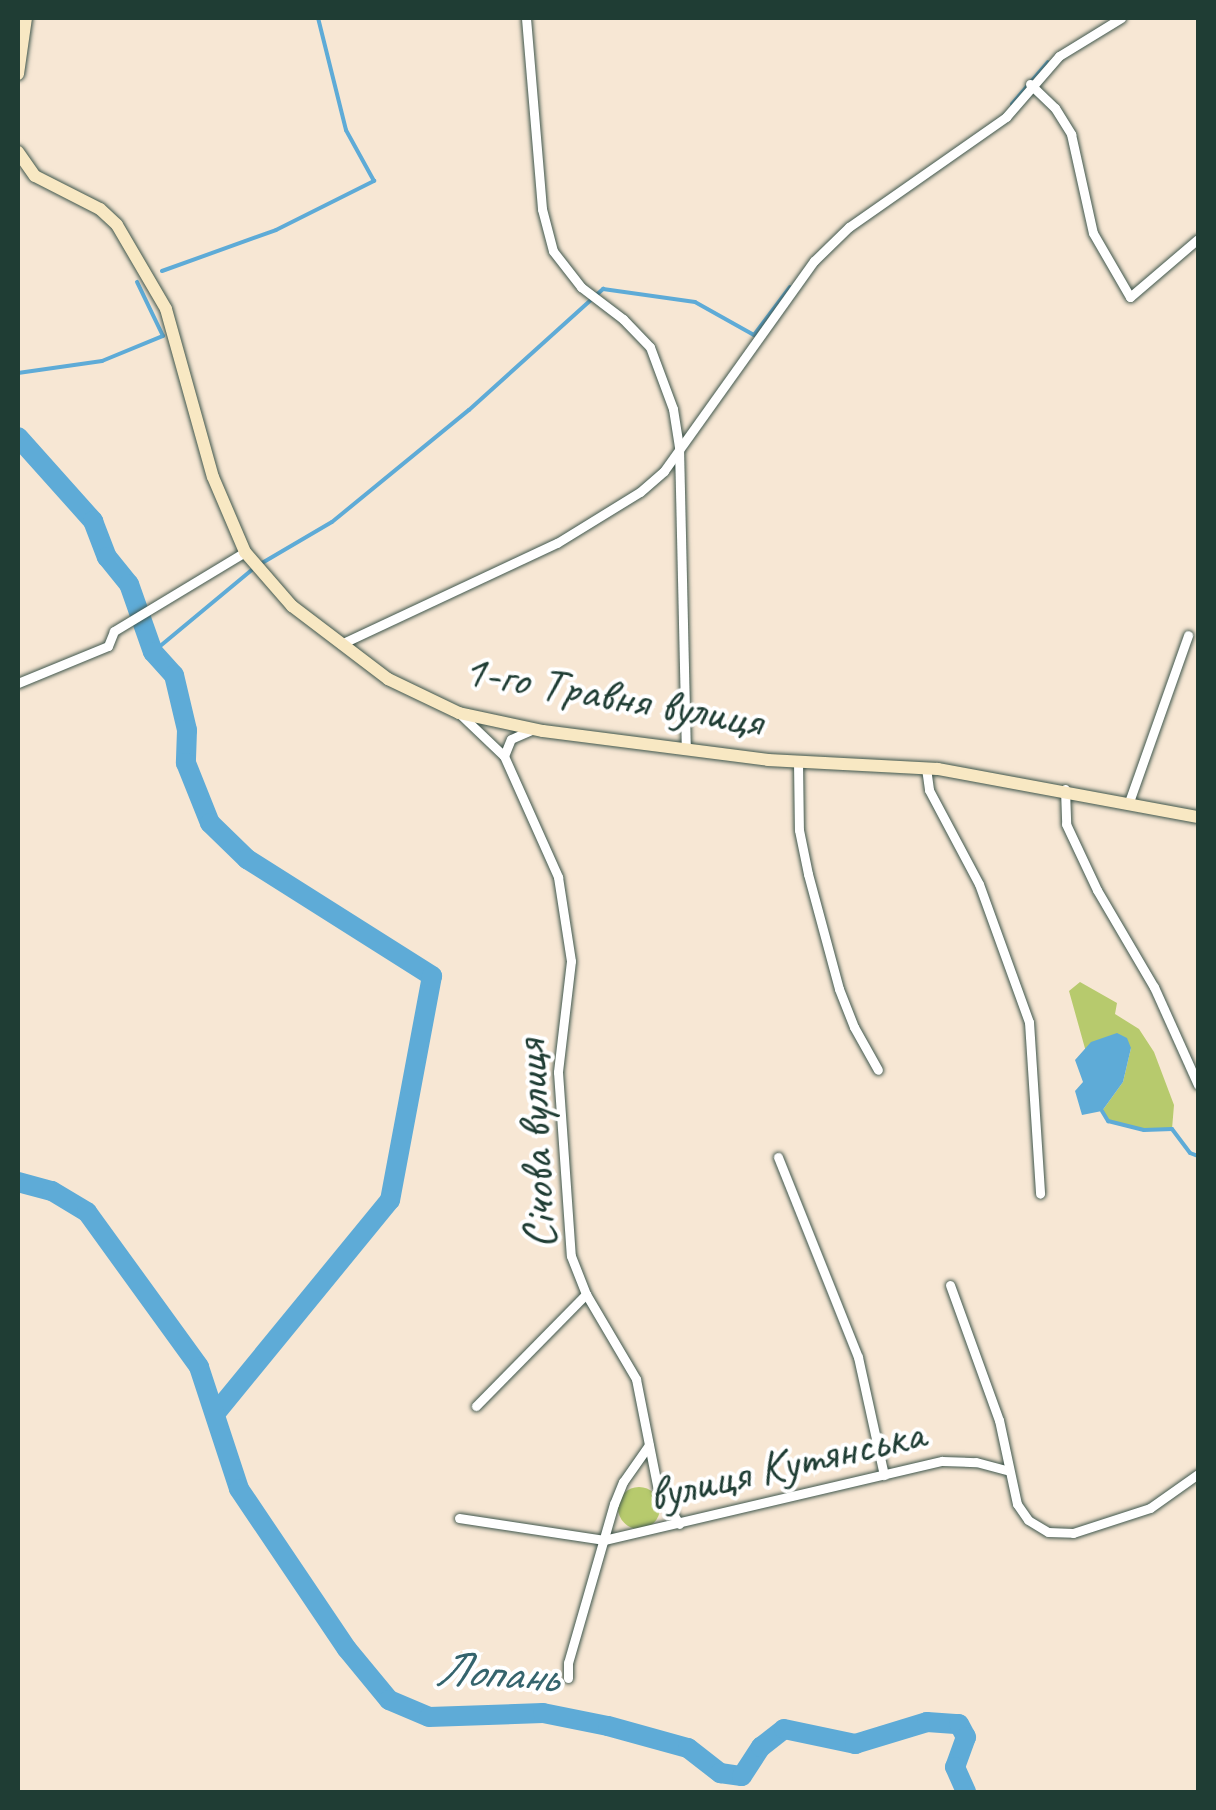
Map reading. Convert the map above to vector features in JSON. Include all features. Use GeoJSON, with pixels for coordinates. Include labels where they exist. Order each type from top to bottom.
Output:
{"type":"FeatureCollection","features":[{"type":"Feature","properties":{"kind":"street"},"geometry":{"type":"LineString","coordinates":[[18,74],[26,18]]}},
{"type":"Feature","properties":{"kind":"street"},"geometry":{"type":"LineString","coordinates":[[526,18],[542,210],[553,251],[580,288],[623,319],[650,347],[673,409],[679,448],[686,750]]}},
{"type":"Feature","properties":{"kind":"street"},"geometry":{"type":"LineString","coordinates":[[339,646],[556,543],[640,492],[664,471],[814,261],[849,227],[1006,118],[1030,84],[1059,56],[1121,18]]}},
{"type":"Feature","properties":{"kind":"street"},"geometry":{"type":"LineString","coordinates":[[1030,84],[1055,108],[1070,134],[1093,233],[1130,297],[1198,239]]}},
{"type":"Feature","properties":{"kind":"street","name":"1-го Травня вулиця"},"geometry":{"type":"LineString","coordinates":[[18,152],[35,176],[100,209],[117,225],[166,309],[212,477],[245,552],[292,606],[339,646],[388,678],[459,713],[535,729],[798,762],[926,768],[1198,816]]}},
{"type":"Feature","properties":{"kind":"street"},"geometry":{"type":"LineString","coordinates":[[18,683],[108,646],[114,631],[245,552]]}},
{"type":"Feature","properties":{"kind":"street"},"geometry":{"type":"LineString","coordinates":[[1128,802],[1188,635]]}},
{"type":"Feature","properties":{"kind":"street","name":"Січова вулиця"},"geometry":{"type":"LineString","coordinates":[[459,713],[504,756],[548,848],[568,922],[571,961],[559,1054],[560,1144],[572,1256],[586,1294],[636,1379],[658,1490],[678,1524]]}},
{"type":"Feature","properties":{"kind":"street"},"geometry":{"type":"LineString","coordinates":[[504,756],[510,738],[535,729]]}},
{"type":"Feature","properties":{"kind":"street"},"geometry":{"type":"LineString","coordinates":[[798,762],[800,830],[808,874],[844,1002],[878,1070]]}},
{"type":"Feature","properties":{"kind":"street"},"geometry":{"type":"LineString","coordinates":[[926,768],[930,790],[979,884],[1029,1022],[1040,1194]]}},
{"type":"Feature","properties":{"kind":"street"},"geometry":{"type":"LineString","coordinates":[[1065,790],[1066,824],[1097,890],[1154,987],[1198,1085]]}},
{"type":"Feature","properties":{"kind":"street"},"geometry":{"type":"LineString","coordinates":[[778,1157],[858,1358],[884,1476]]}},
{"type":"Feature","properties":{"kind":"street"},"geometry":{"type":"LineString","coordinates":[[950,1284],[999,1420],[1006,1470],[1016,1504],[1028,1520],[1048,1532],[1073,1533],[1150,1508],[1198,1474]]}},
{"type":"Feature","properties":{"kind":"street"},"geometry":{"type":"LineString","coordinates":[[476,1406],[586,1294]]}},
{"type":"Feature","properties":{"kind":"street"},"geometry":{"type":"LineString","coordinates":[[568,1678],[568,1663],[623,1482],[649,1445]]}},
{"type":"Feature","properties":{"kind":"street","name":"вулиця Кутянська"},"geometry":{"type":"LineString","coordinates":[[459,1518],[604,1540],[942,1461],[976,1462],[1006,1470]]}},
{"type":"Feature","properties":{"kind":"green space"},"geometry":{"type":"Polygon","coordinates":[[[1080,982],[1117,1003],[1115,1014],[1139,1029],[1154,1052],[1174,1105],[1172,1129],[1144,1130],[1108,1121],[1102,1111],[1123,1082],[1131,1048],[1086,1052],[1069,991],[1080,982]]]}},
{"type":"Feature","properties":{"kind":"green space"},"geometry":{"type":"Polygon","coordinates":[[[639,1487],[654,1493],[660,1508],[654,1523],[639,1529],[624,1523],[618,1508],[624,1493],[639,1487]]]}},
{"type":"Feature","properties":{"kind":"water"},"geometry":{"type":"Polygon","coordinates":[[[1117,1033],[1127,1038],[1131,1048],[1123,1082],[1102,1111],[1082,1115],[1075,1091],[1083,1082],[1075,1060],[1091,1042],[1117,1033]]]}},
{"type":"Feature","properties":{"kind":"waterway"},"geometry":{"type":"LineString","coordinates":[[162,271],[276,230],[374,181],[346,130],[318,18]]}},
{"type":"Feature","properties":{"kind":"waterway"},"geometry":{"type":"LineString","coordinates":[[1012,104],[1048,62]]}},
{"type":"Feature","properties":{"kind":"waterway"},"geometry":{"type":"LineString","coordinates":[[18,373],[102,361],[163,336],[137,282]]}},
{"type":"Feature","properties":{"kind":"waterway"},"geometry":{"type":"LineString","coordinates":[[262,563],[332,522],[469,410],[603,289],[695,302],[754,335],[790,287]]}},
{"type":"Feature","properties":{"kind":"waterway"},"geometry":{"type":"LineString","coordinates":[[18,437],[93,521],[107,557],[129,584],[153,652],[174,675],[187,730],[186,763],[210,823],[247,859],[432,976],[390,1200],[215,1414]]}},
{"type":"Feature","properties":{"kind":"waterway"},"geometry":{"type":"LineString","coordinates":[[153,652],[254,568]]}},
{"type":"Feature","properties":{"kind":"waterway"},"geometry":{"type":"LineString","coordinates":[[1102,1111],[1108,1121],[1144,1130],[1172,1129],[1190,1153],[1198,1156]]}},
{"type":"Feature","properties":{"kind":"waterway","name":"Лопань"},"geometry":{"type":"LineString","coordinates":[[18,1182],[52,1191],[87,1212],[199,1367],[239,1489],[347,1649],[389,1700],[429,1717],[543,1713],[608,1726],[688,1748],[720,1773],[742,1776],[761,1747],[784,1729],[855,1744],[927,1722],[959,1724],[966,1737],[955,1767],[966,1792]]}}]}
